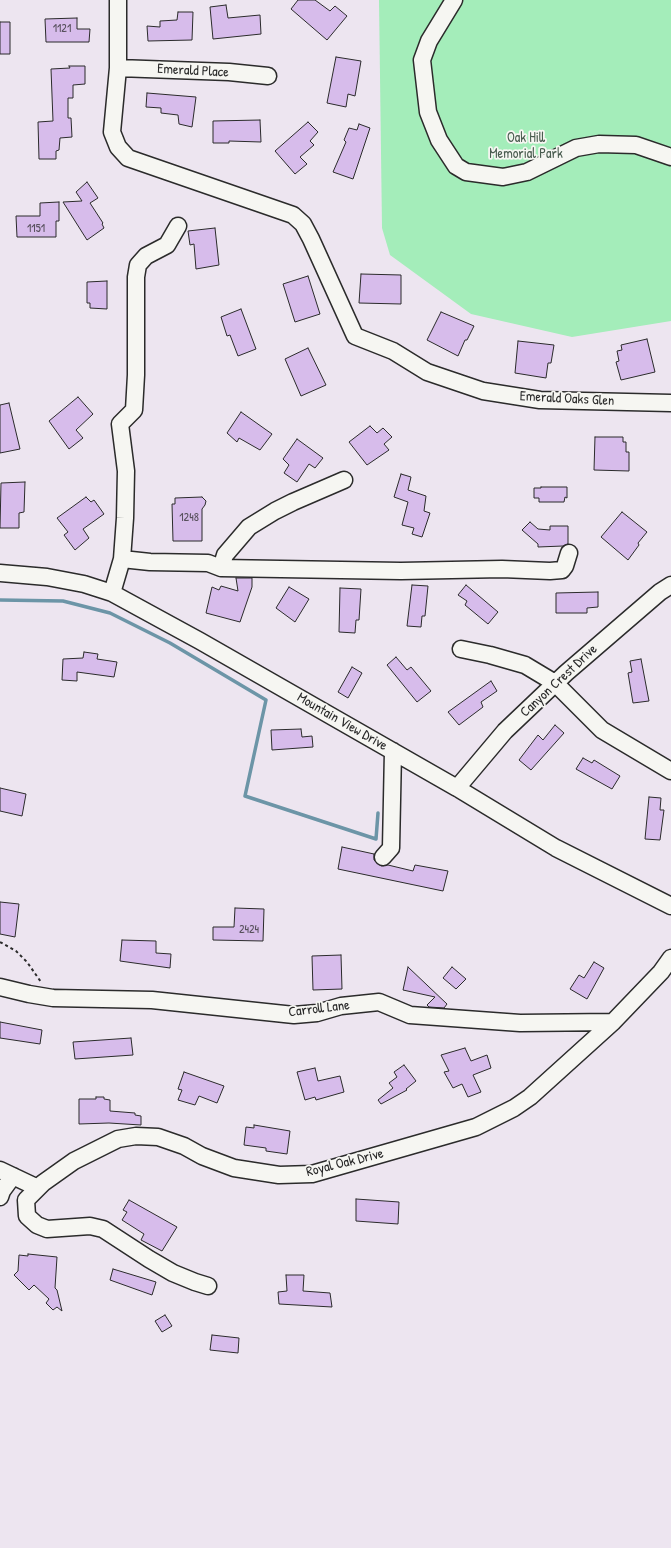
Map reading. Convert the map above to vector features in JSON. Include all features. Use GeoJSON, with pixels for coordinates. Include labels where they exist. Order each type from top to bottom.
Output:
{"type":"FeatureCollection","features":[{"type":"Feature","properties":{"kind":"street"},"geometry":{"type":"LineString","coordinates":[[118,0],[118,68]]}},
{"type":"Feature","properties":{"kind":"street"},"geometry":{"type":"LineString","coordinates":[[454,0],[429,41],[422,60],[428,112],[439,140],[456,166],[466,172],[503,177],[526,172],[576,148],[598,144],[636,146],[671,157]]}},
{"type":"Feature","properties":{"kind":"street","name":"Emerald Place"},"geometry":{"type":"LineString","coordinates":[[118,68],[229,72],[268,76]]}},
{"type":"Feature","properties":{"kind":"street","name":"Emerald Oaks Glen"},"geometry":{"type":"LineString","coordinates":[[118,68],[112,132],[118,147],[128,158],[293,215],[303,224],[311,239],[355,336],[393,351],[427,372],[483,391],[540,400],[671,403]]}},
{"type":"Feature","properties":{"kind":"street"},"geometry":{"type":"LineString","coordinates":[[112,593],[122,559],[125,518],[126,471],[120,424],[134,410],[136,375],[136,277],[138,265],[146,256],[167,245],[178,226]]}},
{"type":"Feature","properties":{"kind":"street"},"geometry":{"type":"LineString","coordinates":[[221,568],[225,555],[249,527],[293,502],[344,480]]}},
{"type":"Feature","properties":{"kind":"street"},"geometry":{"type":"LineString","coordinates":[[122,559],[150,562],[208,563],[221,568],[401,571],[502,569],[550,571],[562,570],[565,566],[569,553]]}},
{"type":"Feature","properties":{"kind":"street","name":"Mountain View Drive"},"geometry":{"type":"LineString","coordinates":[[0,573],[47,576],[84,584],[112,593],[200,641],[393,751],[556,848],[671,906]]}},
{"type":"Feature","properties":{"kind":"street","name":"Canyon Crest Drive"},"geometry":{"type":"LineString","coordinates":[[457,788],[505,731],[555,683],[660,592],[671,585]]}},
{"type":"Feature","properties":{"kind":"street"},"geometry":{"type":"LineString","coordinates":[[461,649],[490,655],[525,665],[555,683],[602,730],[671,771]]}},
{"type":"Feature","properties":{"kind":"street"},"geometry":{"type":"LineString","coordinates":[[383,857],[391,848],[393,751]]}},
{"type":"Feature","properties":{"kind":"street","name":"Royal Oak Drive"},"geometry":{"type":"LineString","coordinates":[[208,1286],[173,1273],[149,1260],[102,1229],[90,1226],[47,1229],[37,1225],[27,1216],[26,1200],[43,1182],[74,1161],[118,1139],[136,1136],[158,1137],[184,1146],[202,1156],[234,1168],[279,1175],[312,1174],[476,1127],[514,1108],[530,1097],[613,1022],[661,972],[671,958]]}},
{"type":"Feature","properties":{"kind":"street","name":"Carroll Lane"},"geometry":{"type":"LineString","coordinates":[[0,987],[53,998],[152,1000],[294,1015],[317,1012],[341,1006],[379,1002],[410,1015],[520,1024],[613,1022]]}},
{"type":"Feature","properties":{"kind":"street"},"geometry":{"type":"LineString","coordinates":[[0,1198],[6,1173],[38,1188]]}},
{"type":"Feature","properties":{"kind":"path"},"geometry":{"type":"LineString","coordinates":[[0,942],[16,952],[27,962],[53,998]]}},
{"type":"Feature","properties":{"kind":"green space","name":"Oak Hill Memorial Park"},"geometry":{"type":"Polygon","coordinates":[[[379,0],[671,0],[671,321],[572,337],[471,314],[390,255],[382,228],[379,0]]]}},
{"type":"Feature","properties":{"kind":"building"},"geometry":{"type":"Polygon","coordinates":[[[298,0],[315,0],[330,11],[335,6],[347,16],[327,40],[291,9],[298,0]]]}},
{"type":"Feature","properties":{"kind":"building"},"geometry":{"type":"Polygon","coordinates":[[[226,5],[228,18],[260,15],[261,34],[213,39],[210,7],[226,5]]]}},
{"type":"Feature","properties":{"kind":"building"},"geometry":{"type":"Polygon","coordinates":[[[178,12],[193,12],[192,40],[148,41],[147,26],[160,27],[160,21],[177,20],[178,12]]]}},
{"type":"Feature","properties":{"kind":"building"},"geometry":{"type":"Polygon","coordinates":[[[77,18],[77,29],[90,29],[89,42],[46,42],[45,19],[77,18]]]}},
{"type":"Feature","properties":{"kind":"building"},"geometry":{"type":"Polygon","coordinates":[[[0,22],[10,22],[10,54],[0,54],[0,22]]]}},
{"type":"Feature","properties":{"kind":"building"},"geometry":{"type":"Polygon","coordinates":[[[336,57],[361,61],[355,96],[348,94],[346,107],[327,103],[336,57]]]}},
{"type":"Feature","properties":{"kind":"building"},"geometry":{"type":"Polygon","coordinates":[[[69,66],[85,66],[85,84],[73,85],[73,98],[68,98],[68,118],[71,118],[72,137],[60,138],[59,150],[56,151],[56,159],[39,159],[38,122],[53,121],[51,69],[70,68],[69,66]]]}},
{"type":"Feature","properties":{"kind":"building"},"geometry":{"type":"Polygon","coordinates":[[[147,93],[196,97],[192,127],[179,124],[178,115],[161,113],[161,108],[146,107],[147,93]]]}},
{"type":"Feature","properties":{"kind":"building"},"geometry":{"type":"Polygon","coordinates":[[[260,120],[261,142],[229,141],[229,143],[213,143],[213,121],[260,120]]]}},
{"type":"Feature","properties":{"kind":"building"},"geometry":{"type":"Polygon","coordinates":[[[308,122],[318,132],[310,141],[314,145],[300,157],[307,164],[295,174],[275,151],[308,122]]]}},
{"type":"Feature","properties":{"kind":"building"},"geometry":{"type":"Polygon","coordinates":[[[359,124],[370,128],[353,179],[333,172],[346,142],[344,140],[349,128],[357,130],[359,124]]]}},
{"type":"Feature","properties":{"kind":"building"},"geometry":{"type":"Polygon","coordinates":[[[87,182],[98,198],[90,203],[103,223],[104,228],[87,240],[63,202],[82,201],[76,192],[87,182]]]}},
{"type":"Feature","properties":{"kind":"building"},"geometry":{"type":"Polygon","coordinates":[[[59,202],[59,221],[56,221],[56,237],[17,237],[16,216],[40,216],[40,203],[59,202]]]}},
{"type":"Feature","properties":{"kind":"building"},"geometry":{"type":"Polygon","coordinates":[[[215,228],[219,265],[196,269],[194,244],[190,245],[188,231],[215,228]]]}},
{"type":"Feature","properties":{"kind":"building"},"geometry":{"type":"Polygon","coordinates":[[[361,274],[401,275],[401,304],[359,303],[361,274]]]}},
{"type":"Feature","properties":{"kind":"building"},"geometry":{"type":"Polygon","coordinates":[[[308,276],[320,314],[295,322],[283,284],[308,276]]]}},
{"type":"Feature","properties":{"kind":"building"},"geometry":{"type":"Polygon","coordinates":[[[107,281],[107,309],[90,308],[90,303],[87,303],[87,282],[107,281]]]}},
{"type":"Feature","properties":{"kind":"building"},"geometry":{"type":"Polygon","coordinates":[[[241,309],[256,349],[238,356],[230,335],[227,336],[221,317],[241,309]]]}},
{"type":"Feature","properties":{"kind":"building"},"geometry":{"type":"Polygon","coordinates":[[[441,312],[474,326],[467,340],[465,340],[458,356],[427,340],[441,312]]]}},
{"type":"Feature","properties":{"kind":"building"},"geometry":{"type":"Polygon","coordinates":[[[647,339],[655,372],[621,380],[616,362],[619,361],[617,351],[622,350],[621,345],[647,339]]]}},
{"type":"Feature","properties":{"kind":"building"},"geometry":{"type":"Polygon","coordinates":[[[518,341],[554,345],[551,363],[548,363],[546,378],[515,373],[518,341]]]}},
{"type":"Feature","properties":{"kind":"building"},"geometry":{"type":"Polygon","coordinates":[[[308,348],[326,385],[301,396],[285,359],[308,348]]]}},
{"type":"Feature","properties":{"kind":"building"},"geometry":{"type":"Polygon","coordinates":[[[78,397],[93,414],[76,430],[83,438],[69,449],[49,421],[78,397]]]}},
{"type":"Feature","properties":{"kind":"building"},"geometry":{"type":"Polygon","coordinates":[[[9,403],[20,449],[0,453],[0,405],[9,403]]]}},
{"type":"Feature","properties":{"kind":"building"},"geometry":{"type":"Polygon","coordinates":[[[241,412],[272,434],[260,450],[239,438],[237,442],[227,433],[241,412]]]}},
{"type":"Feature","properties":{"kind":"building"},"geometry":{"type":"Polygon","coordinates":[[[370,426],[377,433],[383,428],[392,437],[384,444],[389,450],[367,465],[349,442],[370,426]]]}},
{"type":"Feature","properties":{"kind":"building"},"geometry":{"type":"Polygon","coordinates":[[[595,437],[623,437],[623,442],[626,442],[626,452],[629,452],[629,471],[594,470],[595,437]]]}},
{"type":"Feature","properties":{"kind":"building"},"geometry":{"type":"Polygon","coordinates":[[[297,439],[323,458],[315,468],[309,464],[297,482],[284,473],[289,465],[283,459],[297,439]]]}},
{"type":"Feature","properties":{"kind":"building"},"geometry":{"type":"Polygon","coordinates":[[[401,474],[411,477],[408,490],[426,496],[424,511],[430,513],[422,537],[412,534],[414,528],[402,525],[408,502],[394,497],[401,474]]]}},
{"type":"Feature","properties":{"kind":"building"},"geometry":{"type":"Polygon","coordinates":[[[25,482],[24,512],[19,513],[19,528],[0,528],[1,483],[25,482]]]}},
{"type":"Feature","properties":{"kind":"building"},"geometry":{"type":"Polygon","coordinates":[[[567,487],[567,498],[565,497],[564,502],[539,502],[539,498],[534,498],[534,488],[567,487]]]}},
{"type":"Feature","properties":{"kind":"building"},"geometry":{"type":"Polygon","coordinates":[[[86,497],[91,502],[94,500],[104,514],[83,529],[89,538],[75,550],[64,535],[68,532],[57,518],[86,497]]]}},
{"type":"Feature","properties":{"kind":"building"},"geometry":{"type":"Polygon","coordinates":[[[202,497],[206,501],[202,509],[202,541],[173,541],[172,504],[175,504],[175,498],[202,497]]]}},
{"type":"Feature","properties":{"kind":"building"},"geometry":{"type":"Polygon","coordinates":[[[622,512],[647,532],[638,543],[639,545],[628,560],[601,537],[622,512]]]}},
{"type":"Feature","properties":{"kind":"building"},"geometry":{"type":"Polygon","coordinates":[[[530,522],[538,529],[550,530],[550,526],[568,526],[568,544],[563,546],[538,547],[538,544],[522,530],[530,522]]]}},
{"type":"Feature","properties":{"kind":"building"},"geometry":{"type":"Polygon","coordinates":[[[236,578],[252,578],[252,587],[240,622],[206,613],[212,587],[219,590],[221,586],[238,591],[236,578]]]}},
{"type":"Feature","properties":{"kind":"building"},"geometry":{"type":"Polygon","coordinates":[[[412,585],[428,586],[425,616],[422,616],[421,627],[407,626],[412,585]]]}},
{"type":"Feature","properties":{"kind":"building"},"geometry":{"type":"Polygon","coordinates":[[[466,585],[498,612],[488,624],[465,605],[467,601],[458,595],[466,585]]]}},
{"type":"Feature","properties":{"kind":"building"},"geometry":{"type":"Polygon","coordinates":[[[289,587],[309,599],[295,622],[276,608],[289,587]]]}},
{"type":"Feature","properties":{"kind":"building"},"geometry":{"type":"Polygon","coordinates":[[[340,588],[361,589],[359,620],[356,620],[355,633],[339,632],[340,588]]]}},
{"type":"Feature","properties":{"kind":"building"},"geometry":{"type":"Polygon","coordinates":[[[598,592],[598,607],[587,608],[587,613],[556,613],[556,593],[598,592]]]}},
{"type":"Feature","properties":{"kind":"building"},"geometry":{"type":"Polygon","coordinates":[[[84,652],[98,654],[97,659],[117,662],[114,677],[77,672],[77,681],[62,680],[63,659],[83,658],[84,652]]]}},
{"type":"Feature","properties":{"kind":"building"},"geometry":{"type":"Polygon","coordinates":[[[396,657],[407,670],[411,667],[431,691],[417,702],[387,665],[396,657]]]}},
{"type":"Feature","properties":{"kind":"building"},"geometry":{"type":"Polygon","coordinates":[[[641,659],[649,701],[633,703],[628,673],[632,672],[630,661],[641,659]]]}},
{"type":"Feature","properties":{"kind":"building"},"geometry":{"type":"Polygon","coordinates":[[[352,667],[362,673],[348,698],[338,692],[352,667]]]}},
{"type":"Feature","properties":{"kind":"building"},"geometry":{"type":"Polygon","coordinates":[[[491,681],[497,691],[481,702],[483,707],[459,725],[448,712],[491,681]]]}},
{"type":"Feature","properties":{"kind":"building"},"geometry":{"type":"Polygon","coordinates":[[[555,725],[564,733],[531,770],[519,760],[538,735],[543,740],[555,725]]]}},
{"type":"Feature","properties":{"kind":"building"},"geometry":{"type":"Polygon","coordinates":[[[301,729],[302,737],[312,736],[313,747],[272,750],[271,730],[301,729]]]}},
{"type":"Feature","properties":{"kind":"building"},"geometry":{"type":"Polygon","coordinates":[[[583,758],[592,763],[594,760],[620,776],[612,789],[576,769],[583,758]]]}},
{"type":"Feature","properties":{"kind":"building"},"geometry":{"type":"Polygon","coordinates":[[[0,788],[26,794],[22,816],[0,811],[0,788]]]}},
{"type":"Feature","properties":{"kind":"building"},"geometry":{"type":"Polygon","coordinates":[[[649,797],[661,798],[660,810],[664,810],[660,840],[645,839],[649,797]]]}},
{"type":"Feature","properties":{"kind":"building"},"geometry":{"type":"Polygon","coordinates":[[[342,847],[374,854],[374,860],[381,866],[388,865],[413,871],[415,865],[448,871],[443,891],[338,869],[342,847]]]}},
{"type":"Feature","properties":{"kind":"building"},"geometry":{"type":"Polygon","coordinates":[[[0,902],[19,904],[15,937],[0,934],[0,902]]]}},
{"type":"Feature","properties":{"kind":"building"},"geometry":{"type":"Polygon","coordinates":[[[235,908],[264,909],[263,941],[213,940],[213,927],[234,927],[235,908]]]}},
{"type":"Feature","properties":{"kind":"building"},"geometry":{"type":"Polygon","coordinates":[[[122,940],[156,941],[156,953],[171,954],[170,968],[120,961],[122,940]]]}},
{"type":"Feature","properties":{"kind":"building"},"geometry":{"type":"Polygon","coordinates":[[[341,955],[342,989],[313,990],[312,956],[341,955]]]}},
{"type":"Feature","properties":{"kind":"building"},"geometry":{"type":"Polygon","coordinates":[[[594,962],[604,968],[587,999],[570,989],[579,975],[584,978],[594,962]]]}},
{"type":"Feature","properties":{"kind":"building"},"geometry":{"type":"Polygon","coordinates":[[[408,967],[447,1004],[444,1008],[429,1007],[427,1005],[435,997],[403,990],[408,967]]]}},
{"type":"Feature","properties":{"kind":"building"},"geometry":{"type":"Polygon","coordinates":[[[452,967],[466,979],[456,989],[443,978],[452,967]]]}},
{"type":"Feature","properties":{"kind":"building"},"geometry":{"type":"Polygon","coordinates":[[[0,1022],[42,1030],[40,1044],[0,1038],[0,1022]]]}},
{"type":"Feature","properties":{"kind":"building"},"geometry":{"type":"Polygon","coordinates":[[[131,1038],[133,1055],[75,1059],[73,1042],[131,1038]]]}},
{"type":"Feature","properties":{"kind":"building"},"geometry":{"type":"Polygon","coordinates":[[[465,1048],[471,1061],[487,1055],[491,1068],[473,1075],[481,1092],[468,1097],[462,1084],[453,1088],[444,1072],[449,1071],[441,1055],[465,1048]]]}},
{"type":"Feature","properties":{"kind":"building"},"geometry":{"type":"Polygon","coordinates":[[[404,1065],[416,1081],[406,1089],[407,1090],[381,1104],[378,1100],[393,1088],[389,1083],[397,1077],[394,1072],[404,1065]]]}},
{"type":"Feature","properties":{"kind":"building"},"geometry":{"type":"Polygon","coordinates":[[[315,1068],[318,1081],[340,1076],[344,1092],[316,1100],[315,1097],[305,1100],[297,1072],[315,1068]]]}},
{"type":"Feature","properties":{"kind":"building"},"geometry":{"type":"Polygon","coordinates":[[[184,1072],[224,1086],[217,1103],[199,1096],[195,1105],[178,1100],[182,1090],[178,1089],[184,1072]]]}},
{"type":"Feature","properties":{"kind":"building"},"geometry":{"type":"Polygon","coordinates":[[[96,1097],[104,1097],[104,1099],[110,1100],[110,1111],[135,1113],[135,1115],[141,1116],[141,1125],[109,1123],[79,1124],[79,1099],[96,1099],[96,1097]]]}},
{"type":"Feature","properties":{"kind":"building"},"geometry":{"type":"Polygon","coordinates":[[[254,1125],[290,1131],[287,1154],[266,1151],[266,1148],[244,1145],[246,1127],[254,1128],[254,1125]]]}},
{"type":"Feature","properties":{"kind":"building"},"geometry":{"type":"Polygon","coordinates":[[[356,1199],[399,1202],[398,1224],[356,1221],[356,1199]]]}},
{"type":"Feature","properties":{"kind":"building"},"geometry":{"type":"Polygon","coordinates":[[[129,1200],[177,1227],[162,1251],[141,1240],[144,1234],[122,1220],[127,1212],[123,1210],[129,1200]]]}},
{"type":"Feature","properties":{"kind":"building"},"geometry":{"type":"Polygon","coordinates":[[[28,1254],[57,1257],[55,1288],[57,1290],[62,1311],[57,1307],[53,1310],[46,1303],[49,1299],[34,1285],[29,1290],[14,1275],[18,1271],[19,1255],[28,1256],[28,1254]]]}},
{"type":"Feature","properties":{"kind":"building"},"geometry":{"type":"Polygon","coordinates":[[[113,1269],[156,1282],[152,1295],[110,1280],[113,1269]]]}},
{"type":"Feature","properties":{"kind":"building"},"geometry":{"type":"Polygon","coordinates":[[[286,1275],[304,1275],[303,1291],[330,1293],[332,1307],[279,1304],[278,1292],[287,1291],[286,1275]]]}},
{"type":"Feature","properties":{"kind":"building"},"geometry":{"type":"Polygon","coordinates":[[[165,1315],[172,1326],[162,1332],[155,1321],[165,1315]]]}},
{"type":"Feature","properties":{"kind":"building"},"geometry":{"type":"Polygon","coordinates":[[[212,1335],[239,1338],[238,1353],[210,1350],[212,1335]]]}},
{"type":"Feature","properties":{"kind":"waterway"},"geometry":{"type":"LineString","coordinates":[[0,600],[63,601],[110,613],[170,643],[266,700],[245,796],[376,839],[378,813]]}}]}
